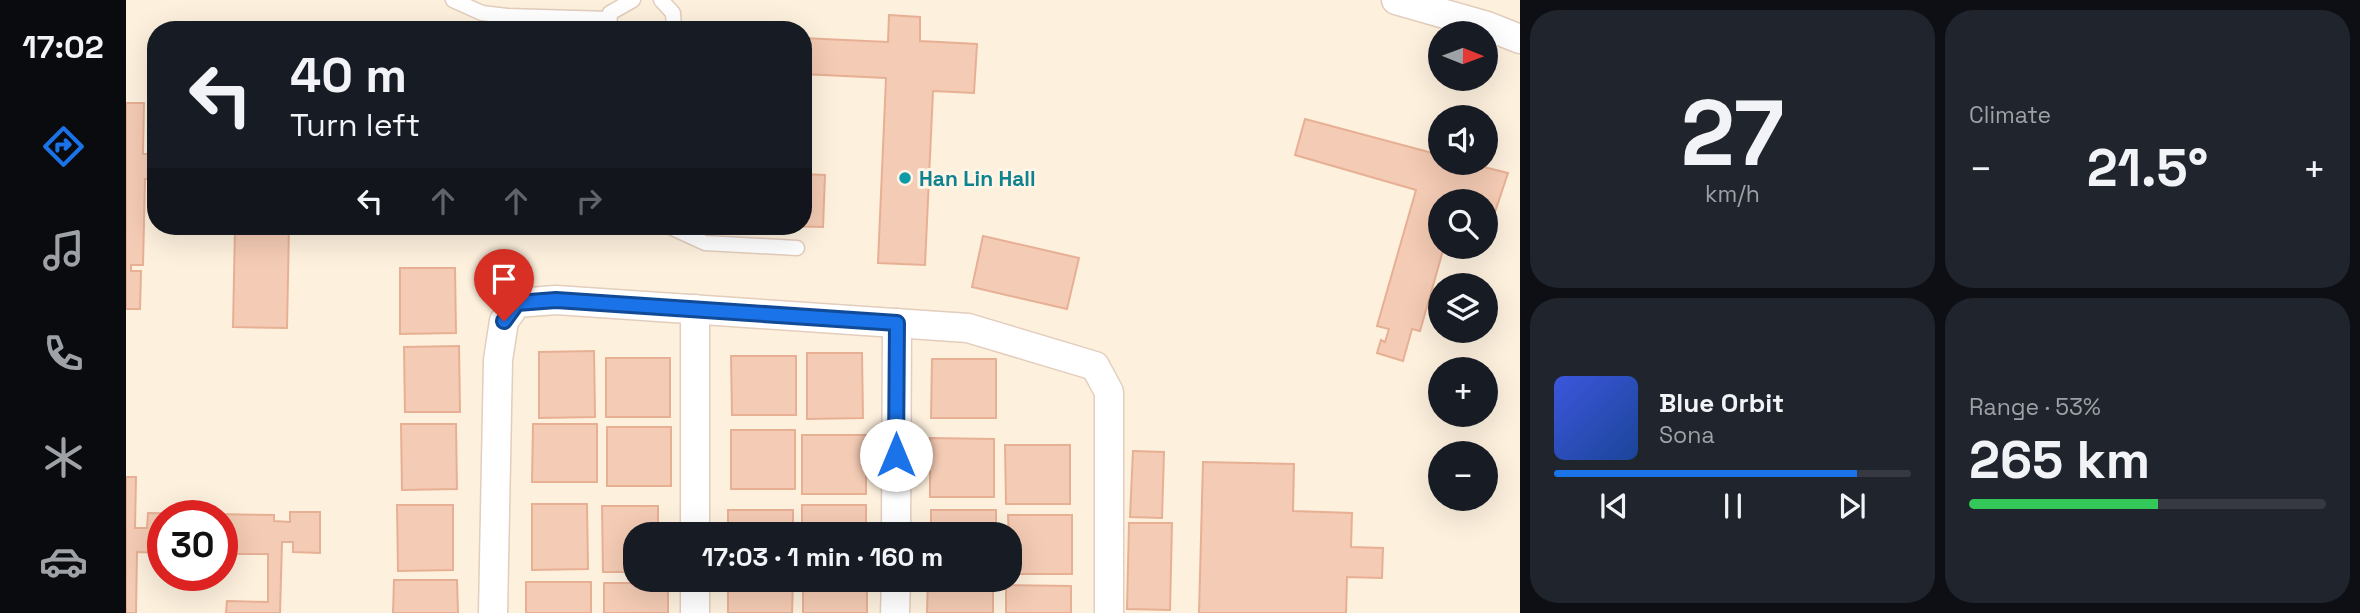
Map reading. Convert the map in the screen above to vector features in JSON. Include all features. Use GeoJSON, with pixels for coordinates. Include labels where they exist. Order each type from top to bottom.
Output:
{"type":"FeatureCollection","features":[{"type":"Feature","properties":{"kind":"street"},"geometry":{"type":"LineString","coordinates":[[1395,0],[1487,26],[1520,39]]}},
{"type":"Feature","properties":{"kind":"street"},"geometry":{"type":"LineString","coordinates":[[493,613],[498,360],[504,321],[517,303],[556,300],[968,328],[1095,366],[1109,392],[1109,613]]}},
{"type":"Feature","properties":{"kind":"street"},"geometry":{"type":"LineString","coordinates":[[695,309],[695,522]]}},
{"type":"Feature","properties":{"kind":"street"},"geometry":{"type":"LineString","coordinates":[[896,522],[897,323]]}},
{"type":"Feature","properties":{"kind":"street"},"geometry":{"type":"LineString","coordinates":[[695,592],[695,613]]}},
{"type":"Feature","properties":{"kind":"street"},"geometry":{"type":"LineString","coordinates":[[895,592],[895,613]]}},
{"type":"Feature","properties":{"kind":"lane"},"geometry":{"type":"LineString","coordinates":[[453,0],[482,13],[574,21]]}},
{"type":"Feature","properties":{"kind":"lane"},"geometry":{"type":"LineString","coordinates":[[609,21],[610,13],[633,0]]}},
{"type":"Feature","properties":{"kind":"lane"},"geometry":{"type":"LineString","coordinates":[[661,0],[673,13],[673,21]]}},
{"type":"Feature","properties":{"kind":"lane"},"geometry":{"type":"LineString","coordinates":[[688,235],[705,243],[797,248]]}},
{"type":"Feature","properties":{"kind":"building","name":"Han Lin Hall"},"geometry":{"type":"Polygon","coordinates":[[[889,15],[920,17],[920,41],[977,44],[974,93],[933,91],[925,265],[878,263],[886,78],[812,74],[812,38],[888,42],[889,15]]]}},
{"type":"Feature","properties":{"kind":"building"},"geometry":{"type":"Polygon","coordinates":[[[126,103],[144,103],[143,154],[147,154],[147,179],[143,265],[131,265],[131,271],[141,271],[140,309],[126,309],[126,103]]]}},
{"type":"Feature","properties":{"kind":"building"},"geometry":{"type":"Polygon","coordinates":[[[1305,119],[1428,152],[1428,175],[1498,175],[1498,170],[1508,173],[1498,203],[1498,189],[1428,189],[1428,259],[1441,259],[1437,273],[1428,273],[1428,303],[1420,331],[1412,329],[1403,361],[1377,353],[1381,340],[1385,342],[1389,329],[1377,326],[1416,190],[1295,155],[1305,119]]]}},
{"type":"Feature","properties":{"kind":"building"},"geometry":{"type":"Polygon","coordinates":[[[812,174],[825,175],[823,227],[812,227],[812,174]]]}},
{"type":"Feature","properties":{"kind":"building"},"geometry":{"type":"Polygon","coordinates":[[[235,235],[289,235],[287,328],[233,327],[235,235]]]}},
{"type":"Feature","properties":{"kind":"building"},"geometry":{"type":"Polygon","coordinates":[[[983,236],[1079,258],[1067,309],[972,287],[983,236]]]}},
{"type":"Feature","properties":{"kind":"building"},"geometry":{"type":"Polygon","coordinates":[[[400,268],[455,268],[456,333],[400,334],[400,268]]]}},
{"type":"Feature","properties":{"kind":"building"},"geometry":{"type":"Polygon","coordinates":[[[459,346],[460,412],[405,412],[404,347],[459,346]]]}},
{"type":"Feature","properties":{"kind":"building"},"geometry":{"type":"Polygon","coordinates":[[[594,351],[595,417],[539,418],[539,352],[594,351]]]}},
{"type":"Feature","properties":{"kind":"building"},"geometry":{"type":"Polygon","coordinates":[[[807,353],[862,353],[863,418],[807,419],[807,353]]]}},
{"type":"Feature","properties":{"kind":"building"},"geometry":{"type":"Polygon","coordinates":[[[731,356],[796,356],[796,415],[732,415],[731,356]]]}},
{"type":"Feature","properties":{"kind":"building"},"geometry":{"type":"Polygon","coordinates":[[[606,358],[670,358],[670,417],[606,417],[606,358]]]}},
{"type":"Feature","properties":{"kind":"building"},"geometry":{"type":"Polygon","coordinates":[[[932,359],[996,359],[996,418],[931,418],[932,359]]]}},
{"type":"Feature","properties":{"kind":"building"},"geometry":{"type":"Polygon","coordinates":[[[401,424],[456,424],[457,489],[402,490],[401,424]]]}},
{"type":"Feature","properties":{"kind":"building"},"geometry":{"type":"Polygon","coordinates":[[[533,424],[597,424],[597,482],[532,482],[533,424]]]}},
{"type":"Feature","properties":{"kind":"building"},"geometry":{"type":"Polygon","coordinates":[[[607,427],[671,427],[671,486],[607,486],[607,427]]]}},
{"type":"Feature","properties":{"kind":"building"},"geometry":{"type":"Polygon","coordinates":[[[731,430],[795,430],[795,489],[731,489],[731,430]]]}},
{"type":"Feature","properties":{"kind":"building"},"geometry":{"type":"Polygon","coordinates":[[[802,435],[866,435],[866,494],[802,494],[802,435]]]}},
{"type":"Feature","properties":{"kind":"building"},"geometry":{"type":"Polygon","coordinates":[[[930,438],[994,439],[994,497],[930,497],[930,438]]]}},
{"type":"Feature","properties":{"kind":"building"},"geometry":{"type":"Polygon","coordinates":[[[1005,445],[1070,445],[1070,504],[1006,504],[1005,445]]]}},
{"type":"Feature","properties":{"kind":"building"},"geometry":{"type":"Polygon","coordinates":[[[1133,451],[1164,452],[1162,518],[1130,517],[1133,451]]]}},
{"type":"Feature","properties":{"kind":"building"},"geometry":{"type":"Polygon","coordinates":[[[1203,462],[1294,464],[1293,511],[1352,513],[1351,547],[1383,548],[1382,578],[1347,577],[1346,613],[1199,613],[1203,462]]]}},
{"type":"Feature","properties":{"kind":"building"},"geometry":{"type":"Polygon","coordinates":[[[126,477],[136,477],[135,528],[147,528],[147,552],[137,552],[136,613],[126,613],[126,477]]]}},
{"type":"Feature","properties":{"kind":"building"},"geometry":{"type":"Polygon","coordinates":[[[532,504],[587,504],[588,569],[532,570],[532,504]]]}},
{"type":"Feature","properties":{"kind":"building"},"geometry":{"type":"Polygon","coordinates":[[[397,505],[453,505],[453,570],[398,571],[397,505]]]}},
{"type":"Feature","properties":{"kind":"building"},"geometry":{"type":"Polygon","coordinates":[[[802,505],[866,505],[866,522],[802,522],[802,505]]]}},
{"type":"Feature","properties":{"kind":"building"},"geometry":{"type":"Polygon","coordinates":[[[602,506],[658,506],[658,522],[623,522],[623,572],[603,572],[602,506]]]}},
{"type":"Feature","properties":{"kind":"building"},"geometry":{"type":"Polygon","coordinates":[[[728,510],[793,510],[793,522],[728,522],[728,510]]]}},
{"type":"Feature","properties":{"kind":"building"},"geometry":{"type":"Polygon","coordinates":[[[931,510],[996,510],[996,522],[931,522],[931,510]]]}},
{"type":"Feature","properties":{"kind":"building"},"geometry":{"type":"Polygon","coordinates":[[[290,512],[320,512],[320,553],[293,552],[293,542],[282,542],[280,613],[226,613],[227,601],[268,602],[268,554],[238,554],[238,514],[274,515],[274,521],[290,522],[290,512]]]}},
{"type":"Feature","properties":{"kind":"building"},"geometry":{"type":"Polygon","coordinates":[[[1008,515],[1072,515],[1072,574],[1022,574],[1022,522],[1008,522],[1008,515]]]}},
{"type":"Feature","properties":{"kind":"building"},"geometry":{"type":"Polygon","coordinates":[[[1129,523],[1172,523],[1170,610],[1127,609],[1129,523]]]}},
{"type":"Feature","properties":{"kind":"building"},"geometry":{"type":"Polygon","coordinates":[[[394,580],[457,580],[458,613],[393,613],[394,580]]]}},
{"type":"Feature","properties":{"kind":"building"},"geometry":{"type":"Polygon","coordinates":[[[526,582],[591,582],[591,613],[526,613],[526,582]]]}},
{"type":"Feature","properties":{"kind":"building"},"geometry":{"type":"Polygon","coordinates":[[[604,583],[623,583],[623,592],[668,592],[668,613],[604,613],[604,583]]]}},
{"type":"Feature","properties":{"kind":"building"},"geometry":{"type":"Polygon","coordinates":[[[1022,585],[1071,586],[1071,613],[1006,613],[1006,592],[1022,592],[1022,585]]]}},
{"type":"Feature","properties":{"kind":"building"},"geometry":{"type":"Polygon","coordinates":[[[728,592],[793,592],[792,613],[728,613],[728,592]]]}},
{"type":"Feature","properties":{"kind":"building"},"geometry":{"type":"Polygon","coordinates":[[[803,592],[867,592],[867,613],[803,613],[803,592]]]}},
{"type":"Feature","properties":{"kind":"building"},"geometry":{"type":"Polygon","coordinates":[[[928,592],[993,592],[993,613],[927,613],[928,592]]]}},
{"type":"Feature","properties":{"kind":"place","name":"Han Lin Hall"},"geometry":{"type":"Point","coordinates":[905,178]}},
{"type":"Feature","properties":{"kind":"route"},"geometry":{"type":"LineString","coordinates":[[504,321],[517,303],[556,300],[897,323],[896,455]]}}]}
